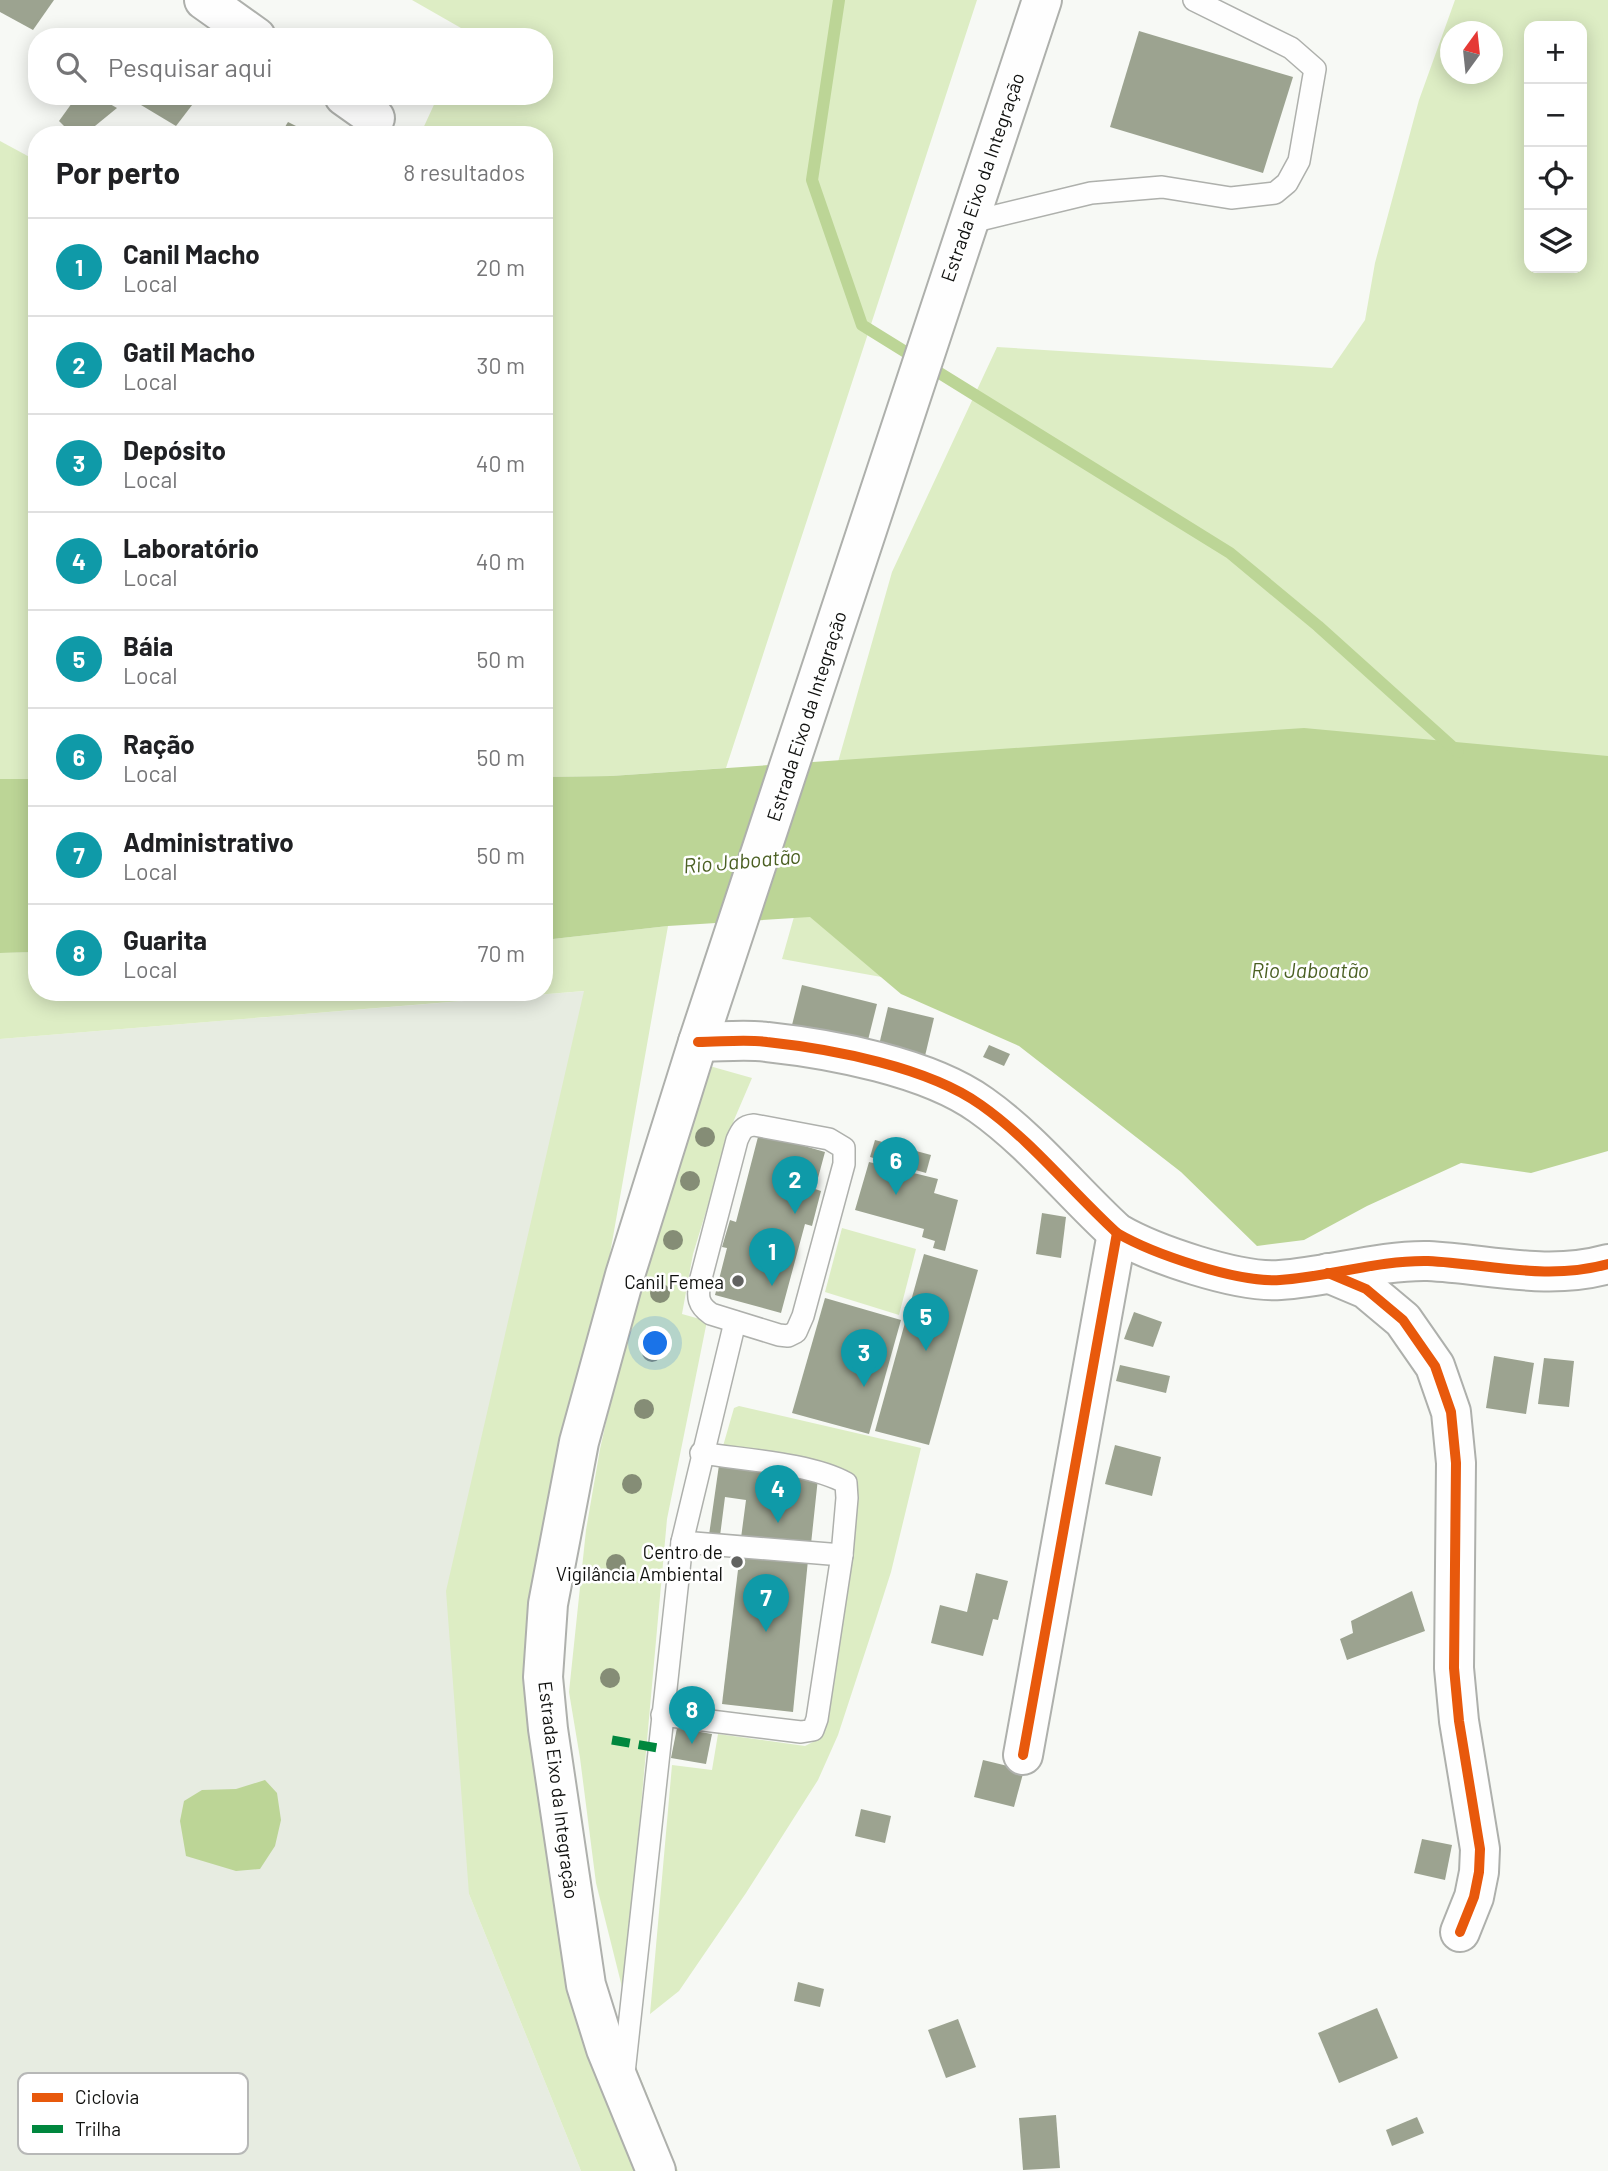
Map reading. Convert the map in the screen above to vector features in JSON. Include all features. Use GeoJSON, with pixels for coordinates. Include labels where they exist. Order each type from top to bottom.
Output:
{"type":"FeatureCollection","features":[{"type":"Feature","properties":{"kind":"street"},"geometry":{"type":"LineString","coordinates":[[204,0],[243,28]]}},
{"type":"Feature","properties":{"kind":"street","name":"Estrada Eixo da Integração"},"geometry":{"type":"LineString","coordinates":[[656,2171],[606,2049],[586,1985],[543,1677],[548,1604],[579,1442],[625,1275],[698,1042],[1042,0]]}},
{"type":"Feature","properties":{"kind":"street"},"geometry":{"type":"LineString","coordinates":[[357,105],[375,118]]}},
{"type":"Feature","properties":{"kind":"street"},"geometry":{"type":"LineString","coordinates":[[698,1042],[765,1041],[853,1057],[937,1080],[957,1090],[1003,1122],[1117,1233],[1167,1256],[1247,1278],[1278,1280],[1391,1263],[1428,1261],[1500,1270],[1553,1272],[1608,1264]]}},
{"type":"Feature","properties":{"kind":"street"},"geometry":{"type":"LineString","coordinates":[[1023,1755],[1117,1233]]}},
{"type":"Feature","properties":{"kind":"street"},"geometry":{"type":"LineString","coordinates":[[1328,1273],[1366,1289],[1404,1320],[1435,1366],[1451,1412],[1456,1463],[1454,1668],[1459,1721],[1480,1849],[1474,1896],[1460,1932]]}},
{"type":"Feature","properties":{"kind":"lane"},"geometry":{"type":"LineString","coordinates":[[967,223],[1091,193],[1163,187],[1231,198],[1275,194],[1287,183],[1299,161],[1315,69],[1291,48],[1194,0]]}},
{"type":"Feature","properties":{"kind":"lane"},"geometry":{"type":"LineString","coordinates":[[754,1125],[838,1143],[844,1148],[844,1164],[803,1316],[796,1332],[788,1336],[779,1335],[735,1322],[711,1314],[703,1308],[698,1293],[741,1130],[754,1125]]}},
{"type":"Feature","properties":{"kind":"lane"},"geometry":{"type":"LineString","coordinates":[[622,2090],[682,1542],[701,1453],[735,1322]]}},
{"type":"Feature","properties":{"kind":"lane"},"geometry":{"type":"LineString","coordinates":[[662,1715],[801,1732],[813,1730],[817,1719],[842,1555],[846,1483],[802,1469],[701,1453]]}},
{"type":"Feature","properties":{"kind":"lane"},"geometry":{"type":"LineString","coordinates":[[682,1542],[842,1555]]}},
{"type":"Feature","properties":{"kind":"shaded area"},"geometry":{"type":"Polygon","coordinates":[[[412,0],[977,0],[726,768],[611,776],[553,777],[553,126],[424,126],[434,105],[553,105],[553,28],[461,28],[412,0]]]}},
{"type":"Feature","properties":{"kind":"shaded area"},"geometry":{"type":"Polygon","coordinates":[[[1455,0],[1608,0],[1608,1019],[1263,1046],[782,959],[892,572],[997,347],[1332,368],[1365,320],[1375,263],[1419,100],[1440,42],[1440,84],[1503,84],[1503,21],[1447,21],[1455,0]]]}},
{"type":"Feature","properties":{"kind":"shaded area"},"geometry":{"type":"Polygon","coordinates":[[[0,141],[28,156],[28,779],[0,779],[0,141]]]}},
{"type":"Feature","properties":{"kind":"shaded area"},"geometry":{"type":"Polygon","coordinates":[[[668,926],[548,1604],[576,1918],[678,2171],[581,2171],[469,1894],[446,1591],[584,991],[553,994],[553,939],[668,926]]]}},
{"type":"Feature","properties":{"kind":"shaded area"},"geometry":{"type":"Polygon","coordinates":[[[28,952],[28,1001],[462,1001],[0,1039],[0,953],[28,952]]]}},
{"type":"Feature","properties":{"kind":"shaded area"},"geometry":{"type":"Polygon","coordinates":[[[585,991],[469,1894],[581,2171],[0,2171],[0,1039],[463,1001],[553,1001],[553,994],[585,991]]]}},
{"type":"Feature","properties":{"kind":"shaded area"},"geometry":{"type":"Polygon","coordinates":[[[706,1065],[752,1078],[734,1120],[693,1254],[682,1314],[707,1321],[667,1519],[624,1995],[596,1883],[569,1692],[586,1530],[600,1449],[628,1325],[706,1065]]]}},
{"type":"Feature","properties":{"kind":"shaded area"},"geometry":{"type":"Polygon","coordinates":[[[842,1228],[916,1249],[899,1315],[825,1292],[842,1228]]]}},
{"type":"Feature","properties":{"kind":"shaded area"},"geometry":{"type":"Polygon","coordinates":[[[739,1406],[921,1448],[891,1572],[838,1735],[818,1780],[679,1991],[650,2014],[672,1765],[712,1770],[718,1734],[805,1746],[813,1742],[817,1734],[855,1476],[721,1453],[734,1408],[739,1406]]]}},
{"type":"Feature","properties":{"kind":"water","name":"Rio Jaboatão"},"geometry":{"type":"Polygon","coordinates":[[[1304,728],[1608,756],[1608,1151],[1531,1173],[1461,1163],[1367,1206],[1304,1240],[1257,1246],[1181,1172],[1019,1046],[901,994],[810,917],[668,926],[553,939],[553,777],[611,776],[1304,728]]]}},
{"type":"Feature","properties":{"kind":"water"},"geometry":{"type":"Polygon","coordinates":[[[0,779],[28,779],[28,952],[0,953],[0,779]]]}},
{"type":"Feature","properties":{"kind":"water"},"geometry":{"type":"Polygon","coordinates":[[[265,1780],[277,1793],[281,1820],[275,1846],[260,1869],[236,1871],[186,1856],[180,1821],[184,1801],[202,1790],[236,1789],[265,1780]]]}},
{"type":"Feature","properties":{"kind":"building"},"geometry":{"type":"Polygon","coordinates":[[[0,0],[54,0],[34,28],[29,28],[0,12],[0,0]]]}},
{"type":"Feature","properties":{"kind":"building"},"geometry":{"type":"Polygon","coordinates":[[[1139,31],[1293,77],[1263,173],[1110,127],[1139,31]]]}},
{"type":"Feature","properties":{"kind":"building"},"geometry":{"type":"Polygon","coordinates":[[[71,105],[112,105],[117,108],[95,126],[64,126],[59,121],[71,105]]]}},
{"type":"Feature","properties":{"kind":"building"},"geometry":{"type":"Polygon","coordinates":[[[141,105],[192,105],[176,126],[141,105]]]}},
{"type":"Feature","properties":{"kind":"building"},"geometry":{"type":"Polygon","coordinates":[[[802,985],[877,1004],[867,1044],[792,1025],[802,985]]]}},
{"type":"Feature","properties":{"kind":"building"},"geometry":{"type":"Polygon","coordinates":[[[888,1007],[934,1018],[925,1056],[879,1045],[888,1007]]]}},
{"type":"Feature","properties":{"kind":"building"},"geometry":{"type":"Polygon","coordinates":[[[989,1045],[1010,1054],[1004,1066],[983,1057],[989,1045]]]}},
{"type":"Feature","properties":{"kind":"building"},"geometry":{"type":"Polygon","coordinates":[[[759,1133],[825,1152],[815,1189],[821,1191],[812,1226],[805,1224],[781,1313],[715,1295],[727,1248],[722,1247],[730,1220],[736,1222],[759,1133]]]}},
{"type":"Feature","properties":{"kind":"building"},"geometry":{"type":"Polygon","coordinates":[[[875,1140],[931,1155],[926,1173],[870,1157],[875,1140]]]}},
{"type":"Feature","properties":{"kind":"building"},"geometry":{"type":"Polygon","coordinates":[[[869,1162],[938,1179],[934,1193],[958,1200],[945,1251],[933,1248],[935,1241],[922,1237],[924,1229],[855,1210],[869,1162]]]}},
{"type":"Feature","properties":{"kind":"building"},"geometry":{"type":"Polygon","coordinates":[[[1042,1213],[1066,1217],[1061,1258],[1036,1254],[1042,1213]]]}},
{"type":"Feature","properties":{"kind":"building"},"geometry":{"type":"Polygon","coordinates":[[[924,1254],[978,1270],[929,1445],[875,1431],[924,1254]]]}},
{"type":"Feature","properties":{"kind":"building"},"geometry":{"type":"Polygon","coordinates":[[[825,1298],[901,1320],[869,1434],[792,1413],[825,1298]]]}},
{"type":"Feature","properties":{"kind":"building"},"geometry":{"type":"Polygon","coordinates":[[[1134,1312],[1162,1322],[1153,1347],[1124,1339],[1134,1312]]]}},
{"type":"Feature","properties":{"kind":"building"},"geometry":{"type":"Polygon","coordinates":[[[1494,1356],[1534,1363],[1526,1414],[1486,1408],[1494,1356]]]}},
{"type":"Feature","properties":{"kind":"building"},"geometry":{"type":"Polygon","coordinates":[[[1544,1358],[1574,1361],[1569,1407],[1538,1404],[1544,1358]]]}},
{"type":"Feature","properties":{"kind":"building"},"geometry":{"type":"Polygon","coordinates":[[[1120,1365],[1170,1376],[1166,1393],[1116,1381],[1120,1365]]]}},
{"type":"Feature","properties":{"kind":"building"},"geometry":{"type":"Polygon","coordinates":[[[1115,1445],[1161,1457],[1152,1496],[1105,1484],[1115,1445]]]}},
{"type":"Feature","properties":{"kind":"building"},"geometry":{"type":"Polygon","coordinates":[[[719,1465],[818,1478],[811,1544],[741,1538],[746,1500],[725,1497],[720,1536],[709,1535],[719,1465]]]}},
{"type":"Feature","properties":{"kind":"building"},"geometry":{"type":"Polygon","coordinates":[[[740,1553],[808,1560],[793,1712],[722,1704],[740,1553]]]}},
{"type":"Feature","properties":{"kind":"building"},"geometry":{"type":"Polygon","coordinates":[[[976,1573],[1008,1581],[998,1620],[993,1619],[983,1656],[931,1643],[940,1605],[967,1612],[976,1573]]]}},
{"type":"Feature","properties":{"kind":"building"},"geometry":{"type":"Polygon","coordinates":[[[1412,1591],[1425,1631],[1347,1660],[1340,1639],[1353,1633],[1351,1621],[1412,1591]]]}},
{"type":"Feature","properties":{"kind":"building"},"geometry":{"type":"Polygon","coordinates":[[[677,1728],[712,1734],[706,1764],[671,1758],[677,1728]]]}},
{"type":"Feature","properties":{"kind":"building"},"geometry":{"type":"Polygon","coordinates":[[[983,1760],[1024,1770],[1014,1807],[974,1797],[983,1760]]]}},
{"type":"Feature","properties":{"kind":"building"},"geometry":{"type":"Polygon","coordinates":[[[861,1809],[891,1816],[885,1843],[855,1836],[861,1809]]]}},
{"type":"Feature","properties":{"kind":"building"},"geometry":{"type":"Polygon","coordinates":[[[1422,1839],[1452,1845],[1445,1880],[1414,1873],[1422,1839]]]}},
{"type":"Feature","properties":{"kind":"building"},"geometry":{"type":"Polygon","coordinates":[[[798,1982],[824,1989],[820,2007],[794,2001],[798,1982]]]}},
{"type":"Feature","properties":{"kind":"building"},"geometry":{"type":"Polygon","coordinates":[[[1377,2008],[1398,2058],[1339,2083],[1318,2033],[1377,2008]]]}},
{"type":"Feature","properties":{"kind":"building"},"geometry":{"type":"Polygon","coordinates":[[[958,2019],[976,2067],[946,2078],[928,2030],[958,2019]]]}},
{"type":"Feature","properties":{"kind":"building"},"geometry":{"type":"Polygon","coordinates":[[[1056,2115],[1060,2168],[1023,2170],[1019,2118],[1056,2115]]]}},
{"type":"Feature","properties":{"kind":"building"},"geometry":{"type":"Polygon","coordinates":[[[1417,2117],[1424,2133],[1392,2146],[1386,2130],[1417,2117]]]}},
{"type":"Feature","properties":{"kind":"waterway"},"geometry":{"type":"LineString","coordinates":[[839,0],[812,180],[862,325],[1230,553],[1318,626],[1458,752]]}},
{"type":"Feature","properties":{"kind":"marked path"},"geometry":{"type":"LineString","coordinates":[[612,1740],[658,1748]]}},
{"type":"Feature","properties":{"kind":"cycle path"},"geometry":{"type":"LineString","coordinates":[[698,1042],[759,1041],[820,1049],[878,1062],[934,1080],[959,1092],[1000,1119],[1117,1233],[1152,1250],[1219,1272],[1262,1280],[1280,1280],[1409,1261],[1540,1271],[1585,1269],[1608,1264]]}},
{"type":"Feature","properties":{"kind":"cycle path"},"geometry":{"type":"LineString","coordinates":[[1023,1755],[1117,1233]]}},
{"type":"Feature","properties":{"kind":"cycle path"},"geometry":{"type":"LineString","coordinates":[[1328,1273],[1366,1289],[1403,1320],[1435,1366],[1451,1412],[1456,1463],[1454,1668],[1459,1721],[1480,1849],[1474,1897],[1460,1932]]}},
{"type":"Feature","properties":{"kind":"place","name":"Ração"},"geometry":{"type":"Point","coordinates":[896,1195]}},
{"type":"Feature","properties":{"kind":"place","name":"Gatil Macho"},"geometry":{"type":"Point","coordinates":[795,1214]}},
{"type":"Feature","properties":{"kind":"place","name":"Canil Femea"},"geometry":{"type":"Point","coordinates":[738,1281]}},
{"type":"Feature","properties":{"kind":"place","name":"Canil Macho"},"geometry":{"type":"Point","coordinates":[772,1286]}},
{"type":"Feature","properties":{"kind":"place","name":"Báia"},"geometry":{"type":"Point","coordinates":[926,1351]}},
{"type":"Feature","properties":{"kind":"place","name":"Depósito"},"geometry":{"type":"Point","coordinates":[864,1387]}},
{"type":"Feature","properties":{"kind":"place","name":"Laboratório"},"geometry":{"type":"Point","coordinates":[778,1523]}},
{"type":"Feature","properties":{"kind":"place","name":"Centro de Vigilância Ambiental"},"geometry":{"type":"Point","coordinates":[737,1562]}},
{"type":"Feature","properties":{"kind":"place","name":"Administrativo"},"geometry":{"type":"Point","coordinates":[766,1632]}},
{"type":"Feature","properties":{"kind":"place","name":"Guarita"},"geometry":{"type":"Point","coordinates":[692,1744]}}]}
